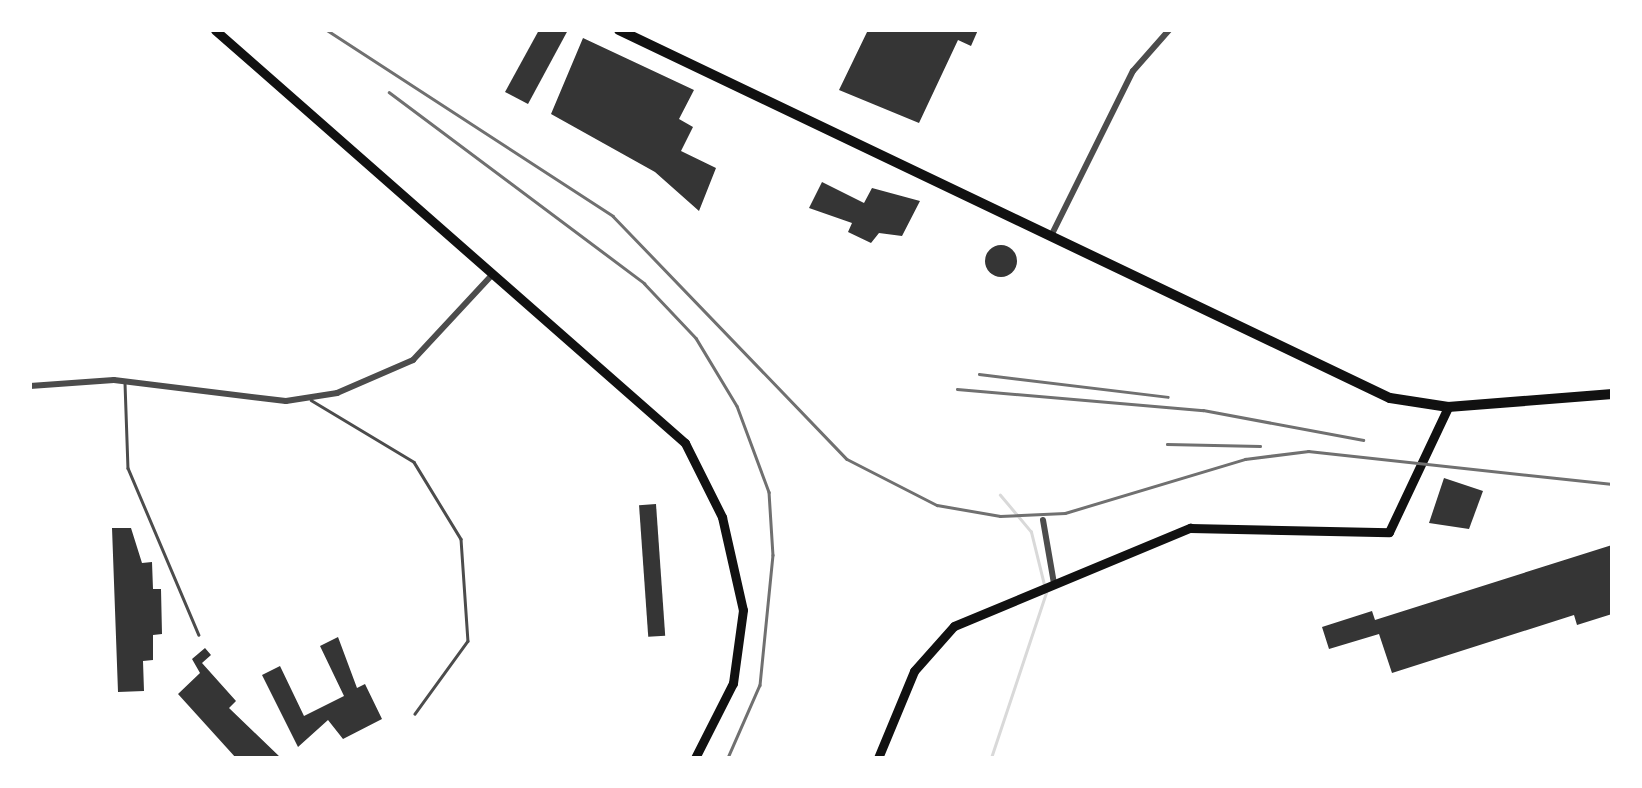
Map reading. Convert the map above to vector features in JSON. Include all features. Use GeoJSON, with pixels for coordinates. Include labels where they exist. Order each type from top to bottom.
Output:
{"type":"FeatureCollection","features":[{"type":"Feature","properties":{"kind":"main road"},"geometry":{"type":"LineString","coordinates":[[215,30],[493,274],[652,405],[713,494],[737,575],[743,641],[724,708],[695,758]]}},
{"type":"Feature","properties":{"kind":"main road"},"geometry":{"type":"LineString","coordinates":[[620,30],[1390,398],[1448,406],[1606,394]]}},
{"type":"Feature","properties":{"kind":"main road"},"geometry":{"type":"LineString","coordinates":[[878,758],[933,642],[1032,594],[1206,525],[1382,537],[1398,523],[1448,406]]}},
{"type":"Feature","properties":{"kind":"street"},"geometry":{"type":"LineString","coordinates":[[1051,236],[1132,72],[1170,30]]}},
{"type":"Feature","properties":{"kind":"street"},"geometry":{"type":"LineString","coordinates":[[30,386],[125,381],[310,399],[404,366],[493,274]]}},
{"type":"Feature","properties":{"kind":"street"},"geometry":{"type":"LineString","coordinates":[[1043,520],[1052,586]]}},
{"type":"Feature","properties":{"kind":"lane"},"geometry":{"type":"LineString","coordinates":[[125,381],[128,468],[199,635]]}},
{"type":"Feature","properties":{"kind":"lane"},"geometry":{"type":"LineString","coordinates":[[310,399],[414,462],[460,540],[468,641],[415,714]]}},
{"type":"Feature","properties":{"kind":"building"},"geometry":{"type":"Polygon","coordinates":[[[539,30],[568,30],[528,104],[505,92],[539,30]]]}},
{"type":"Feature","properties":{"kind":"building"},"geometry":{"type":"Polygon","coordinates":[[[868,30],[978,30],[971,46],[958,40],[919,123],[839,90],[868,30]]]}},
{"type":"Feature","properties":{"kind":"building"},"geometry":{"type":"Polygon","coordinates":[[[583,38],[694,90],[679,119],[693,127],[681,151],[716,168],[699,211],[655,172],[551,114],[583,38]]]}},
{"type":"Feature","properties":{"kind":"building"},"geometry":{"type":"Polygon","coordinates":[[[822,182],[864,203],[872,188],[920,201],[902,236],[879,233],[871,243],[848,232],[852,223],[809,208],[822,182]]]}},
{"type":"Feature","properties":{"kind":"building"},"geometry":{"type":"Polygon","coordinates":[[[1001,245],[1013,249],[1017,261],[1013,273],[1001,277],[989,273],[985,261],[989,249],[1001,245]]]}},
{"type":"Feature","properties":{"kind":"building"},"geometry":{"type":"Polygon","coordinates":[[[1444,478],[1483,491],[1469,529],[1429,523],[1444,478]]]}},
{"type":"Feature","properties":{"kind":"building"},"geometry":{"type":"Polygon","coordinates":[[[656,504],[665,636],[648,637],[639,505],[656,504]]]}},
{"type":"Feature","properties":{"kind":"building"},"geometry":{"type":"Polygon","coordinates":[[[112,528],[131,528],[142,563],[152,562],[153,589],[161,589],[162,634],[153,635],[153,660],[143,661],[144,691],[118,692],[112,528]]]}},
{"type":"Feature","properties":{"kind":"building"},"geometry":{"type":"Polygon","coordinates":[[[1612,545],[1612,614],[1577,625],[1574,615],[1392,673],[1379,634],[1329,649],[1322,627],[1372,611],[1375,620],[1612,545]]]}},
{"type":"Feature","properties":{"kind":"building"},"geometry":{"type":"Polygon","coordinates":[[[338,637],[357,688],[365,684],[382,719],[343,739],[328,720],[298,747],[262,675],[280,666],[304,716],[344,696],[320,646],[338,637]]]}},
{"type":"Feature","properties":{"kind":"building"},"geometry":{"type":"Polygon","coordinates":[[[205,648],[211,655],[202,663],[236,701],[229,708],[281,758],[236,758],[178,694],[200,673],[192,659],[205,648]]]}},
{"type":"Feature","properties":{"kind":"waterway"},"geometry":{"type":"LineString","coordinates":[[991,758],[1046,593],[1031,532],[1000,495]]}},
{"type":"Feature","properties":{"kind":"railway"},"geometry":{"type":"LineString","coordinates":[[327,30],[613,216],[847,459],[937,505],[1000,516],[1065,513],[1245,459],[1308,451],[1612,484]]}},
{"type":"Feature","properties":{"kind":"railway"},"geometry":{"type":"LineString","coordinates":[[389,92],[644,283],[696,338],[737,406],[769,492],[773,555],[760,685],[728,758]]}},
{"type":"Feature","properties":{"kind":"railway"},"geometry":{"type":"LineString","coordinates":[[979,374],[1168,397]]}},
{"type":"Feature","properties":{"kind":"railway"},"geometry":{"type":"LineString","coordinates":[[957,389],[1203,410],[1363,440]]}},
{"type":"Feature","properties":{"kind":"railway"},"geometry":{"type":"LineString","coordinates":[[1167,444],[1260,446]]}}]}
